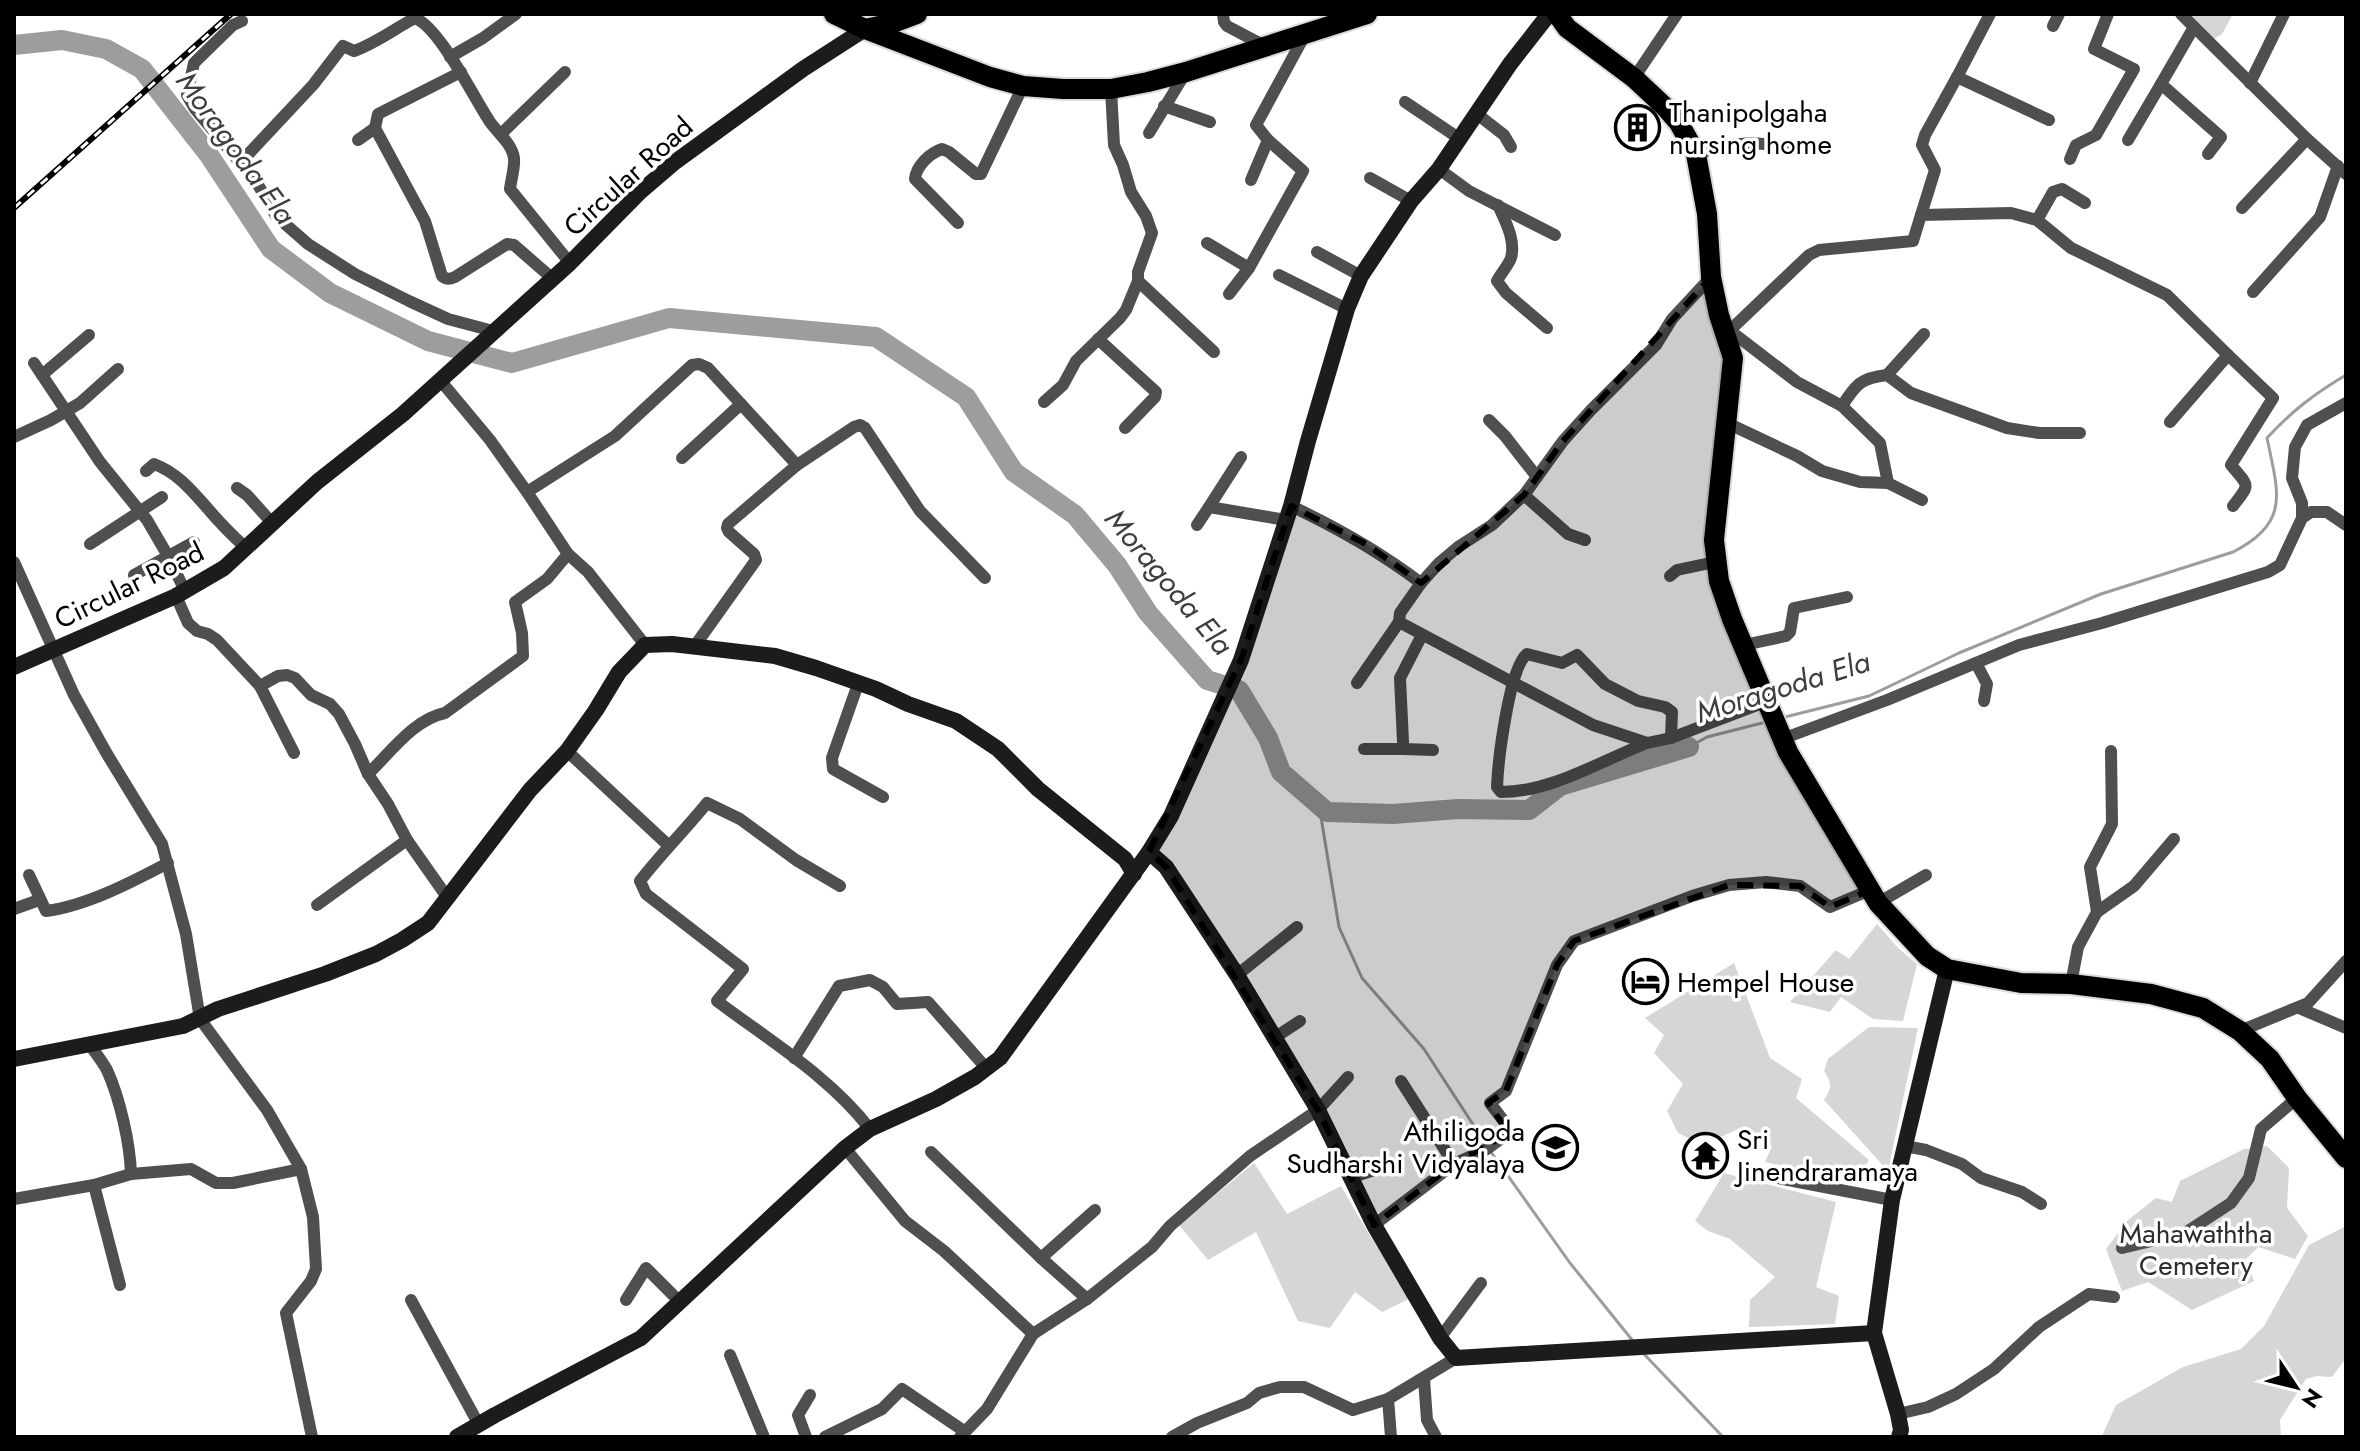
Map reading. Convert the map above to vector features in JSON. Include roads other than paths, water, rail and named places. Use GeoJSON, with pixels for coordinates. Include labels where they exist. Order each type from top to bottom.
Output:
{"type":"FeatureCollection","features":[{"type":"Feature","properties":{"kind":"main road"},"geometry":{"type":"LineString","coordinates":[[865,29],[917,14]]}},
{"type":"Feature","properties":{"kind":"main road"},"geometry":{"type":"LineString","coordinates":[[840,15],[865,29],[990,77],[1023,86],[1111,89],[1186,72],[1367,14]]}},
{"type":"Feature","properties":{"kind":"main road"},"geometry":{"type":"LineString","coordinates":[[1557,14],[1567,28],[1634,78],[1679,123],[1696,154],[1707,214],[1711,277],[1733,358],[1717,492],[1714,540],[1719,581],[1781,736],[1874,896],[1927,956],[1947,969],[2021,983],[2071,984],[2151,994],[2203,1008],[2240,1031],[2270,1059],[2346,1158]]}},
{"type":"Feature","properties":{"kind":"street"},"geometry":{"type":"LineString","coordinates":[[450,57],[516,14]]}},
{"type":"Feature","properties":{"kind":"street"},"geometry":{"type":"LineString","coordinates":[[1223,14],[1227,26],[1265,46]]}},
{"type":"Feature","properties":{"kind":"street"},"geometry":{"type":"LineString","coordinates":[[457,1437],[641,1338],[845,1148],[870,1129],[936,1099],[1000,1058],[1134,874],[1171,816],[1241,660],[1289,513],[1347,309],[1361,276],[1411,201],[1439,169],[1510,64],[1549,14]]}},
{"type":"Feature","properties":{"kind":"street"},"geometry":{"type":"LineString","coordinates":[[1634,78],[1677,14]]}},
{"type":"Feature","properties":{"kind":"street"},"geometry":{"type":"LineString","coordinates":[[1726,334],[1809,255],[1819,250],[1913,241],[1935,170],[1922,145],[1925,135],[1990,14]]}},
{"type":"Feature","properties":{"kind":"street"},"geometry":{"type":"LineString","coordinates":[[2070,159],[2076,145],[2096,135],[2134,69],[2094,49],[2108,14]]}},
{"type":"Feature","properties":{"kind":"street"},"geometry":{"type":"LineString","coordinates":[[2181,14],[2342,170],[2320,217],[2253,292]]}},
{"type":"Feature","properties":{"kind":"street"},"geometry":{"type":"LineString","coordinates":[[2250,83],[2284,14]]}},
{"type":"Feature","properties":{"kind":"street"},"geometry":{"type":"LineString","coordinates":[[240,163],[313,85],[343,46],[354,51],[367,46],[384,39],[415,18],[423,21],[461,72],[514,157],[510,189],[570,263]]}},
{"type":"Feature","properties":{"kind":"street"},"geometry":{"type":"LineString","coordinates":[[242,21],[233,25],[194,63],[187,95],[195,109],[257,183],[276,216],[330,259],[409,301],[448,319],[495,329]]}},
{"type":"Feature","properties":{"kind":"street"},"geometry":{"type":"LineString","coordinates":[[2128,140],[2194,27]]}},
{"type":"Feature","properties":{"kind":"street","name":"Circular Road"},"geometry":{"type":"LineString","coordinates":[[14,667],[180,593],[224,568],[317,482],[403,414],[553,279],[640,192],[675,162],[803,69],[865,29]]}},
{"type":"Feature","properties":{"kind":"street"},"geometry":{"type":"LineString","coordinates":[[1229,294],[1249,268],[1303,171],[1256,125],[1306,33]]}},
{"type":"Feature","properties":{"kind":"street"},"geometry":{"type":"LineString","coordinates":[[461,72],[378,114],[375,128],[425,221],[439,269],[445,278],[455,277],[507,244],[514,245],[553,279]]}},
{"type":"Feature","properties":{"kind":"street"},"geometry":{"type":"LineString","coordinates":[[501,134],[565,72]]}},
{"type":"Feature","properties":{"kind":"street"},"geometry":{"type":"LineString","coordinates":[[1149,133],[1186,72]]}},
{"type":"Feature","properties":{"kind":"street"},"geometry":{"type":"LineString","coordinates":[[1957,77],[2049,120]]}},
{"type":"Feature","properties":{"kind":"street"},"geometry":{"type":"LineString","coordinates":[[2161,84],[2221,137],[2208,154]]}},
{"type":"Feature","properties":{"kind":"street"},"geometry":{"type":"LineString","coordinates":[[958,223],[915,179],[916,173],[933,152],[942,149],[976,174],[981,174],[1023,86]]}},
{"type":"Feature","properties":{"kind":"street"},"geometry":{"type":"LineString","coordinates":[[1044,402],[1063,385],[1076,361],[1120,318],[1138,281],[1138,272],[1152,233],[1146,216],[1131,192],[1114,145],[1111,89]]}},
{"type":"Feature","properties":{"kind":"street"},"geometry":{"type":"LineString","coordinates":[[1405,102],[1460,139]]}},
{"type":"Feature","properties":{"kind":"street"},"geometry":{"type":"LineString","coordinates":[[1164,106],[1210,122]]}},
{"type":"Feature","properties":{"kind":"street"},"geometry":{"type":"LineString","coordinates":[[1477,114],[1504,135],[1511,147]]}},
{"type":"Feature","properties":{"kind":"street"},"geometry":{"type":"LineString","coordinates":[[358,140],[375,128]]}},
{"type":"Feature","properties":{"kind":"street"},"geometry":{"type":"LineString","coordinates":[[2242,208],[2307,139]]}},
{"type":"Feature","properties":{"kind":"street"},"geometry":{"type":"LineString","coordinates":[[1251,180],[1268,140]]}},
{"type":"Feature","properties":{"kind":"street"},"geometry":{"type":"LineString","coordinates":[[1696,154],[1724,144],[1767,143],[1796,150]]}},
{"type":"Feature","properties":{"kind":"street"},"geometry":{"type":"LineString","coordinates":[[1439,169],[1469,191],[1555,235]]}},
{"type":"Feature","properties":{"kind":"street"},"geometry":{"type":"LineString","coordinates":[[1370,178],[1411,201]]}},
{"type":"Feature","properties":{"kind":"street"},"geometry":{"type":"LineString","coordinates":[[2037,220],[2053,192],[2062,189],[2085,203]]}},
{"type":"Feature","properties":{"kind":"street"},"geometry":{"type":"LineString","coordinates":[[1498,205],[1509,231],[1512,251],[1510,261],[1497,281],[1506,293],[1547,328]]}},
{"type":"Feature","properties":{"kind":"street"},"geometry":{"type":"LineString","coordinates":[[1921,215],[2011,213],[2037,220],[2071,248],[2167,295],[2273,398],[2231,465],[2246,483],[2246,489],[2233,506]]}},
{"type":"Feature","properties":{"kind":"street"},"geometry":{"type":"LineString","coordinates":[[1207,243],[1249,268]]}},
{"type":"Feature","properties":{"kind":"street"},"geometry":{"type":"LineString","coordinates":[[1317,252],[1361,276]]}},
{"type":"Feature","properties":{"kind":"street"},"geometry":{"type":"LineString","coordinates":[[1279,275],[1347,309]]}},
{"type":"Feature","properties":{"kind":"street"},"geometry":{"type":"LineString","coordinates":[[1357,683],[1399,622],[1400,613],[1421,583],[1448,555],[1492,525],[1524,495],[1563,441],[1656,345],[1672,319],[1711,277]]}},
{"type":"Feature","properties":{"kind":"street"},"geometry":{"type":"LineString","coordinates":[[1138,281],[1214,352]]}},
{"type":"Feature","properties":{"kind":"street"},"geometry":{"type":"LineString","coordinates":[[1726,334],[1737,336],[1797,382],[1842,406],[1880,443],[1888,483]]}},
{"type":"Feature","properties":{"kind":"street"},"geometry":{"type":"LineString","coordinates":[[1842,406],[1850,393],[1867,377],[1887,375],[1924,334]]}},
{"type":"Feature","properties":{"kind":"street"},"geometry":{"type":"LineString","coordinates":[[43,374],[89,335]]}},
{"type":"Feature","properties":{"kind":"street"},"geometry":{"type":"LineString","coordinates":[[1098,339],[1156,392],[1155,397],[1125,428]]}},
{"type":"Feature","properties":{"kind":"street"},"geometry":{"type":"LineString","coordinates":[[2170,422],[2228,355]]}},
{"type":"Feature","properties":{"kind":"street"},"geometry":{"type":"LineString","coordinates":[[34,363],[100,462],[141,511],[168,556],[188,623],[217,640],[260,686],[294,753]]}},
{"type":"Feature","properties":{"kind":"street"},"geometry":{"type":"LineString","coordinates":[[527,492],[615,436],[692,365],[699,364],[708,368],[797,465]]}},
{"type":"Feature","properties":{"kind":"street"},"geometry":{"type":"LineString","coordinates":[[14,437],[80,403],[118,369]]}},
{"type":"Feature","properties":{"kind":"street"},"geometry":{"type":"LineString","coordinates":[[1887,375],[1911,393],[2007,428],[2039,433],[2080,433]]}},
{"type":"Feature","properties":{"kind":"street"},"geometry":{"type":"LineString","coordinates":[[440,380],[527,492],[568,554],[588,572],[645,645]]}},
{"type":"Feature","properties":{"kind":"street"},"geometry":{"type":"LineString","coordinates":[[1781,736],[1887,700],[2019,645],[2102,623],[2268,572],[2280,565],[2302,518],[2302,503],[2292,478],[2295,447],[2307,425],[2346,403]]}},
{"type":"Feature","properties":{"kind":"street"},"geometry":{"type":"LineString","coordinates":[[682,458],[741,404]]}},
{"type":"Feature","properties":{"kind":"street"},"geometry":{"type":"LineString","coordinates":[[1489,420],[1537,477]]}},
{"type":"Feature","properties":{"kind":"street"},"geometry":{"type":"LineString","coordinates":[[1727,423],[1822,471],[1860,482],[1888,483],[1922,500]]}},
{"type":"Feature","properties":{"kind":"street"},"geometry":{"type":"LineString","coordinates":[[694,647],[756,560],[754,554],[729,532],[728,524],[797,465],[860,425],[920,511],[985,578]]}},
{"type":"Feature","properties":{"kind":"street"},"geometry":{"type":"LineString","coordinates":[[1197,525],[1241,457]]}},
{"type":"Feature","properties":{"kind":"street"},"geometry":{"type":"LineString","coordinates":[[146,471],[154,464],[168,469],[246,548]]}},
{"type":"Feature","properties":{"kind":"street"},"geometry":{"type":"LineString","coordinates":[[237,488],[273,524]]}},
{"type":"Feature","properties":{"kind":"street"},"geometry":{"type":"LineString","coordinates":[[1524,495],[1568,534],[1585,540]]}},
{"type":"Feature","properties":{"kind":"street"},"geometry":{"type":"LineString","coordinates":[[90,544],[162,497]]}},
{"type":"Feature","properties":{"kind":"street"},"geometry":{"type":"LineString","coordinates":[[1209,507],[1289,513],[1334,526],[1366,544],[1421,583]]}},
{"type":"Feature","properties":{"kind":"street"},"geometry":{"type":"LineString","coordinates":[[2302,518],[2311,512],[2327,512],[2346,525]]}},
{"type":"Feature","properties":{"kind":"street"},"geometry":{"type":"LineString","coordinates":[[134,575],[194,542]]}},
{"type":"Feature","properties":{"kind":"street"},"geometry":{"type":"LineString","coordinates":[[368,774],[433,715],[445,713],[523,656],[515,602],[547,579],[568,554]]}},
{"type":"Feature","properties":{"kind":"street"},"geometry":{"type":"LineString","coordinates":[[14,562],[74,695],[162,844],[186,934],[200,1019],[267,1110],[301,1169],[313,1217],[316,1269],[311,1281],[286,1313],[312,1437]]}},
{"type":"Feature","properties":{"kind":"street"},"geometry":{"type":"LineString","coordinates":[[1670,576],[1677,570],[1715,562]]}},
{"type":"Feature","properties":{"kind":"street"},"geometry":{"type":"LineString","coordinates":[[1744,645],[1786,636],[1790,632],[1794,608],[1847,597]]}},
{"type":"Feature","properties":{"kind":"street"},"geometry":{"type":"LineString","coordinates":[[1399,622],[1593,725],[1647,743]]}},
{"type":"Feature","properties":{"kind":"street"},"geometry":{"type":"LineString","coordinates":[[1404,749],[1400,678],[1422,635]]}},
{"type":"Feature","properties":{"kind":"street"},"geometry":{"type":"LineString","coordinates":[[14,1059],[183,1026],[218,1009],[376,954],[428,923],[530,790],[567,751],[619,672],[645,645],[672,644],[775,656],[816,668],[956,721],[998,749],[1038,789],[1125,859],[1134,874]]}},
{"type":"Feature","properties":{"kind":"street"},"geometry":{"type":"LineString","coordinates":[[1671,738],[1672,712],[1665,707],[1638,701],[1605,684],[1577,655],[1562,663],[1527,654],[1522,658],[1513,683],[1498,759],[1497,787],[1501,792],[1519,792],[1555,781],[1647,743],[1671,738],[1769,704]]}},
{"type":"Feature","properties":{"kind":"street"},"geometry":{"type":"LineString","coordinates":[[1976,663],[1987,684],[1984,701]]}},
{"type":"Feature","properties":{"kind":"street"},"geometry":{"type":"LineString","coordinates":[[260,686],[278,676],[287,675],[295,678],[311,695],[330,704],[339,714],[368,774],[407,840],[447,897]]}},
{"type":"Feature","properties":{"kind":"street"},"geometry":{"type":"LineString","coordinates":[[858,684],[832,758],[833,769],[883,797]]}},
{"type":"Feature","properties":{"kind":"street"},"geometry":{"type":"LineString","coordinates":[[1364,749],[1433,750]]}},
{"type":"Feature","properties":{"kind":"street"},"geometry":{"type":"LineString","coordinates":[[567,751],[668,845]]}},
{"type":"Feature","properties":{"kind":"street"},"geometry":{"type":"LineString","coordinates":[[2097,912],[2090,867],[2112,824],[2111,751]]}},
{"type":"Feature","properties":{"kind":"street"},"geometry":{"type":"LineString","coordinates":[[840,886],[796,860],[740,819],[707,803],[640,881],[646,894],[743,969],[717,1001],[832,1087],[870,1129]]}},
{"type":"Feature","properties":{"kind":"street"},"geometry":{"type":"LineString","coordinates":[[2071,984],[2078,947],[2097,912],[2134,886],[2174,839]]}},
{"type":"Feature","properties":{"kind":"street"},"geometry":{"type":"LineString","coordinates":[[317,905],[407,840]]}},
{"type":"Feature","properties":{"kind":"street"},"geometry":{"type":"LineString","coordinates":[[1149,852],[1166,867],[1237,975],[1318,1110],[1374,1225],[1440,1338],[1456,1358]]}},
{"type":"Feature","properties":{"kind":"street"},"geometry":{"type":"LineString","coordinates":[[29,875],[46,911],[60,909],[113,889],[168,863]]}},
{"type":"Feature","properties":{"kind":"street"},"geometry":{"type":"LineString","coordinates":[[1374,1225],[1454,1164],[1487,1149],[1509,1133],[1490,1103],[1506,1091],[1557,965],[1574,941],[1729,885],[1766,882],[1800,886],[1830,907],[1874,896],[1926,875]]}},
{"type":"Feature","properties":{"kind":"street"},"geometry":{"type":"LineString","coordinates":[[14,909],[39,900]]}},
{"type":"Feature","properties":{"kind":"street"},"geometry":{"type":"LineString","coordinates":[[1237,975],[1297,927]]}},
{"type":"Feature","properties":{"kind":"street"},"geometry":{"type":"LineString","coordinates":[[2240,1031],[2308,1003],[2346,961]]}},
{"type":"Feature","properties":{"kind":"street"},"geometry":{"type":"LineString","coordinates":[[1899,1437],[1898,1414],[1874,1333],[1892,1200],[1947,969]]}},
{"type":"Feature","properties":{"kind":"street"},"geometry":{"type":"LineString","coordinates":[[794,1058],[839,986],[870,980],[883,987],[897,1004],[928,1002],[987,1069]]}},
{"type":"Feature","properties":{"kind":"street"},"geometry":{"type":"LineString","coordinates":[[2299,1008],[2346,1028]]}},
{"type":"Feature","properties":{"kind":"street"},"geometry":{"type":"LineString","coordinates":[[1274,1038],[1300,1021]]}},
{"type":"Feature","properties":{"kind":"street"},"geometry":{"type":"LineString","coordinates":[[89,1044],[106,1068],[112,1086],[130,1149],[131,1174]]}},
{"type":"Feature","properties":{"kind":"street"},"geometry":{"type":"LineString","coordinates":[[825,1437],[882,1409],[902,1389],[962,1434],[987,1409],[1033,1334],[1087,1299],[1152,1247],[1170,1226],[1250,1156],[1318,1110],[1348,1077]]}},
{"type":"Feature","properties":{"kind":"street"},"geometry":{"type":"LineString","coordinates":[[1401,1081],[1454,1164]]}},
{"type":"Feature","properties":{"kind":"street"},"geometry":{"type":"LineString","coordinates":[[2122,1248],[2185,1233],[2231,1203],[2249,1178],[2261,1129],[2297,1098]]}},
{"type":"Feature","properties":{"kind":"street"},"geometry":{"type":"LineString","coordinates":[[1905,1146],[1926,1150],[1962,1164],[1981,1178],[2022,1192],[2041,1204]]}},
{"type":"Feature","properties":{"kind":"street"},"geometry":{"type":"LineString","coordinates":[[845,1148],[905,1221],[944,1251],[1033,1334]]}},
{"type":"Feature","properties":{"kind":"street"},"geometry":{"type":"LineString","coordinates":[[931,1152],[1087,1299]]}},
{"type":"Feature","properties":{"kind":"street"},"geometry":{"type":"LineString","coordinates":[[1350,1178],[1389,1165]]}},
{"type":"Feature","properties":{"kind":"street"},"geometry":{"type":"LineString","coordinates":[[14,1199],[94,1185],[131,1174],[191,1169],[216,1183],[233,1183],[301,1169]]}},
{"type":"Feature","properties":{"kind":"street"},"geometry":{"type":"LineString","coordinates":[[1757,1174],[1892,1200]]}},
{"type":"Feature","properties":{"kind":"street"},"geometry":{"type":"LineString","coordinates":[[94,1185],[120,1285]]}},
{"type":"Feature","properties":{"kind":"street"},"geometry":{"type":"LineString","coordinates":[[1041,1258],[1095,1210]]}},
{"type":"Feature","properties":{"kind":"street"},"geometry":{"type":"LineString","coordinates":[[626,1300],[646,1268],[681,1303]]}},
{"type":"Feature","properties":{"kind":"street"},"geometry":{"type":"LineString","coordinates":[[1440,1338],[1481,1283]]}},
{"type":"Feature","properties":{"kind":"street"},"geometry":{"type":"LineString","coordinates":[[1898,1414],[1928,1407],[1956,1394],[1994,1369],[2039,1327],[2089,1294],[2114,1297]]}},
{"type":"Feature","properties":{"kind":"street"},"geometry":{"type":"LineString","coordinates":[[411,1300],[479,1425]]}},
{"type":"Feature","properties":{"kind":"street"},"geometry":{"type":"LineString","coordinates":[[1172,1437],[1197,1423],[1247,1403],[1259,1393],[1280,1387],[1304,1387],[1353,1410],[1388,1399],[1456,1358],[1874,1333]]}},
{"type":"Feature","properties":{"kind":"street"},"geometry":{"type":"LineString","coordinates":[[730,1355],[764,1437]]}},
{"type":"Feature","properties":{"kind":"street"},"geometry":{"type":"LineString","coordinates":[[1424,1379],[1427,1420],[1436,1437]]}},
{"type":"Feature","properties":{"kind":"street"},"geometry":{"type":"LineString","coordinates":[[806,1437],[798,1415],[810,1395]]}},
{"type":"Feature","properties":{"kind":"street"},"geometry":{"type":"LineString","coordinates":[[1388,1399],[1391,1437]]}},
{"type":"Feature","properties":{"kind":"waterway","name":"Moragoda Ela"},"geometry":{"type":"LineString","coordinates":[[14,45],[62,40],[106,49],[142,69],[209,155],[271,249],[330,293],[428,341],[512,363],[669,318],[876,337],[966,397],[1014,472],[1075,515],[1117,565],[1148,613],[1207,680],[1239,690],[1268,738],[1281,772],[1327,812],[1393,814],[1458,809],[1529,810],[1560,786],[1689,747]]}},
{"type":"Feature","properties":{"kind":"waterway","name":"Moragoda Ela"},"geometry":{"type":"LineString","coordinates":[[1781,718],[1869,696],[1959,653],[2101,594],[2233,552],[2252,541],[2264,530],[2276,504],[2267,438],[2285,419],[2346,375]]}},
{"type":"Feature","properties":{"kind":"waterway","name":"Moragoda Ela"},"geometry":{"type":"LineString","coordinates":[[1689,747],[1707,737],[1766,722]]}},
{"type":"Feature","properties":{"kind":"waterway"},"geometry":{"type":"LineString","coordinates":[[1319,805],[1339,927],[1362,978],[1424,1049],[1487,1146]]}},
{"type":"Feature","properties":{"kind":"waterway"},"geometry":{"type":"LineString","coordinates":[[1491,1152],[1570,1263],[1633,1341]]}},
{"type":"Feature","properties":{"kind":"waterway"},"geometry":{"type":"LineString","coordinates":[[1643,1353],[1723,1437]]}},
{"type":"Feature","properties":{"kind":"railway"},"geometry":{"type":"LineString","coordinates":[[14,208],[231,14]]}},
{"type":"Feature","properties":{"kind":"place","name":"Thanipolgaha nursing home"},"geometry":{"type":"Point","coordinates":[1638,128]}},
{"type":"Feature","properties":{"kind":"place","name":"Hempel House"},"geometry":{"type":"Point","coordinates":[1646,982]}},
{"type":"Feature","properties":{"kind":"place","name":"Athiligoda Sudharshi Vidyalaya"},"geometry":{"type":"Point","coordinates":[1556,1147]}},
{"type":"Feature","properties":{"kind":"place","name":"Sri Jinendraramaya"},"geometry":{"type":"Point","coordinates":[1706,1155]}},
{"type":"Feature","properties":{"kind":"park label","name":"Mahawaththa Cemetery"},"geometry":{"type":"Point","coordinates":[2196,1249]}}]}
